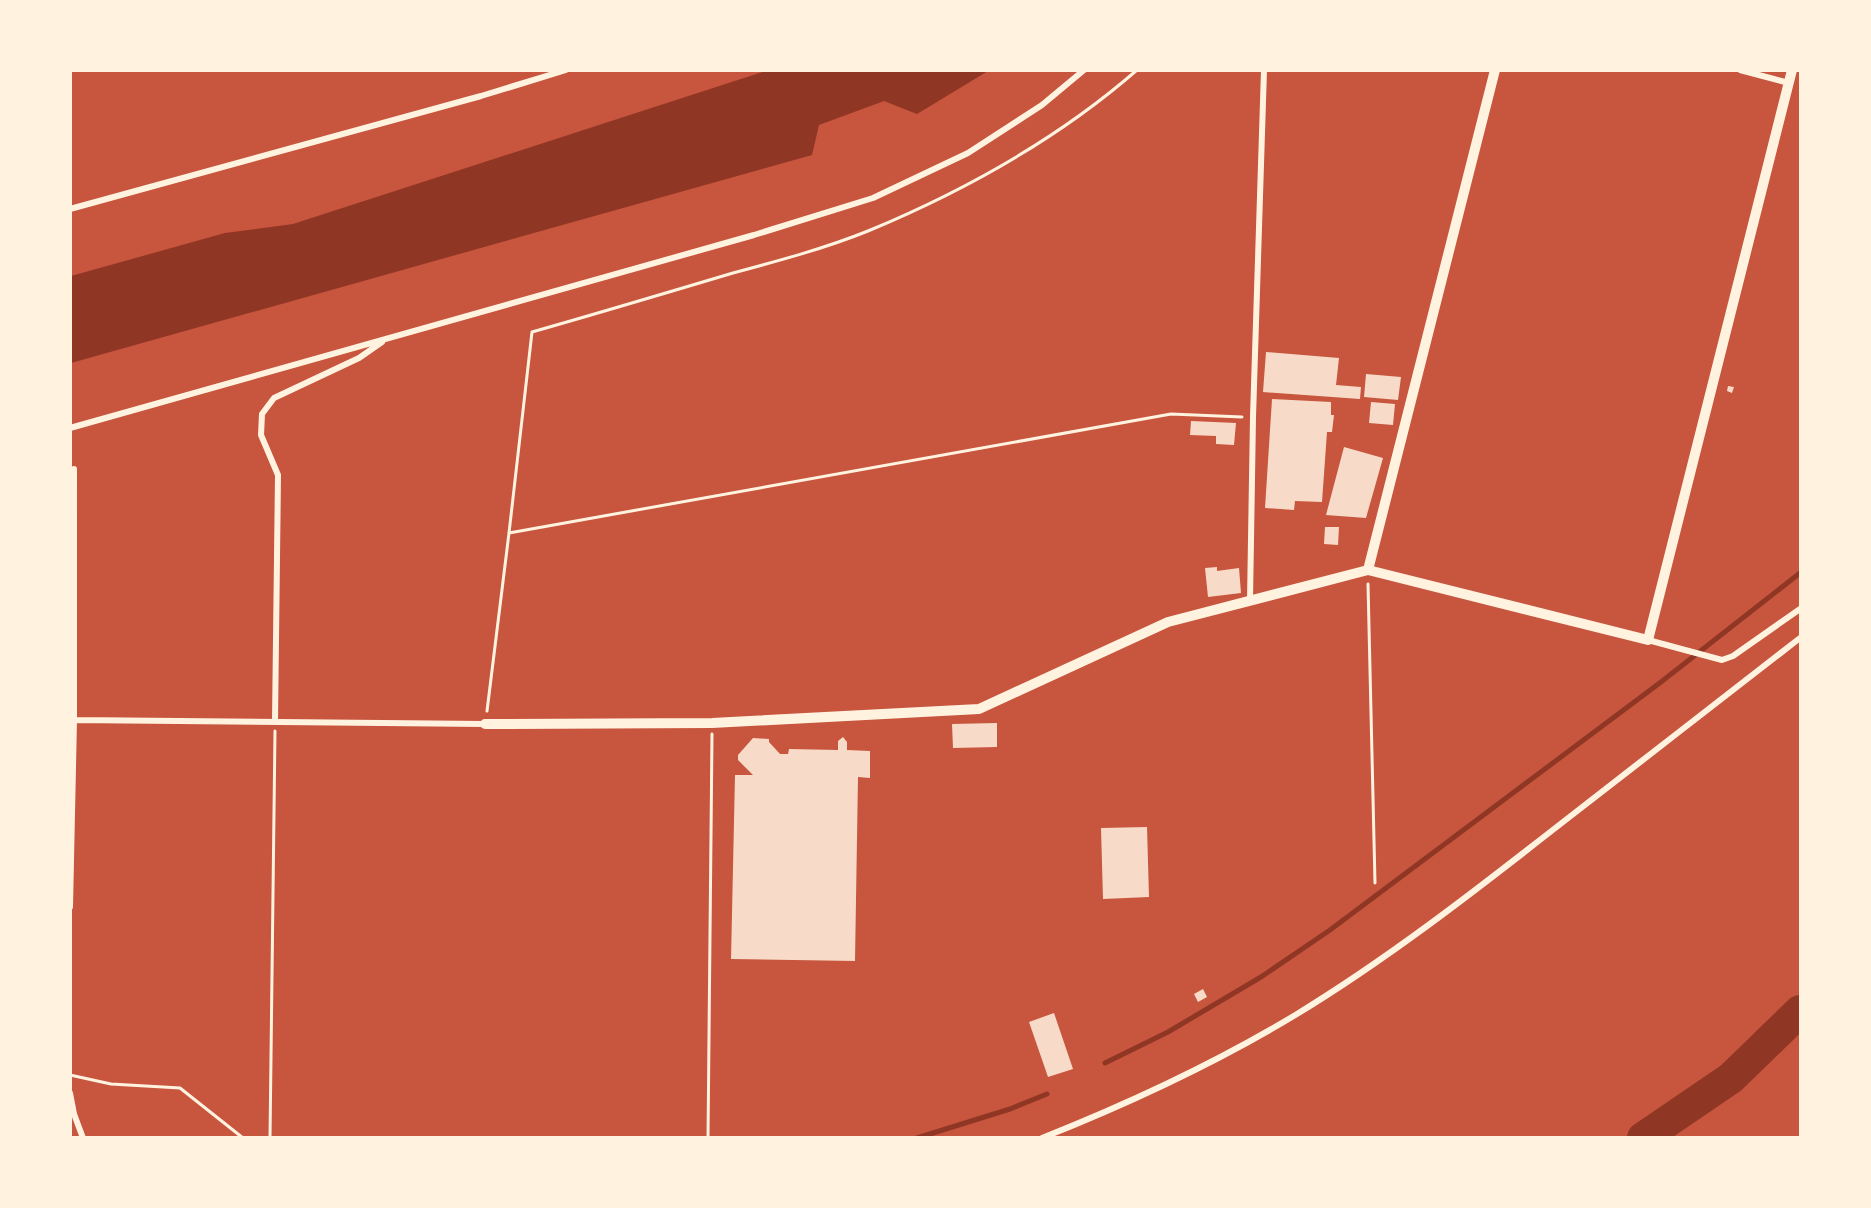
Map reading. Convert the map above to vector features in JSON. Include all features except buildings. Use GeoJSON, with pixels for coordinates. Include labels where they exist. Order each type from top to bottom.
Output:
{"type":"FeatureCollection","features":[{"type":"Feature","properties":{"kind":"street"},"geometry":{"type":"LineString","coordinates":[[70,209],[481,96],[566,70]]}},
{"type":"Feature","properties":{"kind":"street"},"geometry":{"type":"LineString","coordinates":[[70,428],[754,236],[873,198],[968,153],[1041,105],[1084,70]]}},
{"type":"Feature","properties":{"kind":"street"},"geometry":{"type":"LineString","coordinates":[[1250,600],[1253,417],[1264,70]]}},
{"type":"Feature","properties":{"kind":"street"},"geometry":{"type":"LineString","coordinates":[[1368,570],[1495,70]]}},
{"type":"Feature","properties":{"kind":"street"},"geometry":{"type":"LineString","coordinates":[[1740,70],[1789,83]]}},
{"type":"Feature","properties":{"kind":"street"},"geometry":{"type":"LineString","coordinates":[[1648,640],[1792,70]]}},
{"type":"Feature","properties":{"kind":"street"},"geometry":{"type":"LineString","coordinates":[[275,722],[278,475],[261,435],[262,414],[274,398],[359,358],[387,339]]}},
{"type":"Feature","properties":{"kind":"street"},"geometry":{"type":"LineString","coordinates":[[70,907],[74,720],[74,469]]}},
{"type":"Feature","properties":{"kind":"street"},"geometry":{"type":"LineString","coordinates":[[74,720],[485,724],[712,723],[979,709],[1168,622],[1368,570],[1722,660],[1733,656],[1800,609]]}},
{"type":"Feature","properties":{"kind":"street"},"geometry":{"type":"LineString","coordinates":[[1042,1137],[1109,1111],[1193,1071],[1297,1014],[1387,954],[1468,895],[1800,638]]}},
{"type":"Feature","properties":{"kind":"street"},"geometry":{"type":"LineString","coordinates":[[70,1093],[74,1114],[83,1137]]}},
{"type":"Feature","properties":{"kind":"path"},"geometry":{"type":"LineString","coordinates":[[485,724],[532,332],[765,264],[867,231],[950,194],[1040,142],[1119,86],[1137,70]]}},
{"type":"Feature","properties":{"kind":"path"},"geometry":{"type":"LineString","coordinates":[[508,533],[1172,414],[1253,417]]}},
{"type":"Feature","properties":{"kind":"path"},"geometry":{"type":"LineString","coordinates":[[1368,570],[1375,883]]}},
{"type":"Feature","properties":{"kind":"path"},"geometry":{"type":"LineString","coordinates":[[270,1137],[275,722]]}},
{"type":"Feature","properties":{"kind":"path"},"geometry":{"type":"LineString","coordinates":[[708,1137],[712,723]]}},
{"type":"Feature","properties":{"kind":"path"},"geometry":{"type":"LineString","coordinates":[[70,1075],[111,1084],[180,1088],[243,1137]]}},
{"type":"Feature","properties":{"kind":"shaded area"},"geometry":{"type":"Polygon","coordinates":[[[769,70],[988,71],[917,114],[884,101],[819,125],[812,155],[71,363],[71,276],[225,233],[293,224],[769,70]]]}},
{"type":"Feature","properties":{"kind":"waterway"},"geometry":{"type":"LineString","coordinates":[[1105,1063],[1168,1032],[1261,977],[1330,930],[1661,682],[1800,573]]}},
{"type":"Feature","properties":{"kind":"waterway"},"geometry":{"type":"LineString","coordinates":[[1643,1138],[1731,1078],[1800,1011]]}},
{"type":"Feature","properties":{"kind":"waterway"},"geometry":{"type":"LineString","coordinates":[[917,1138],[1010,1109],[1047,1094]]}}]}
